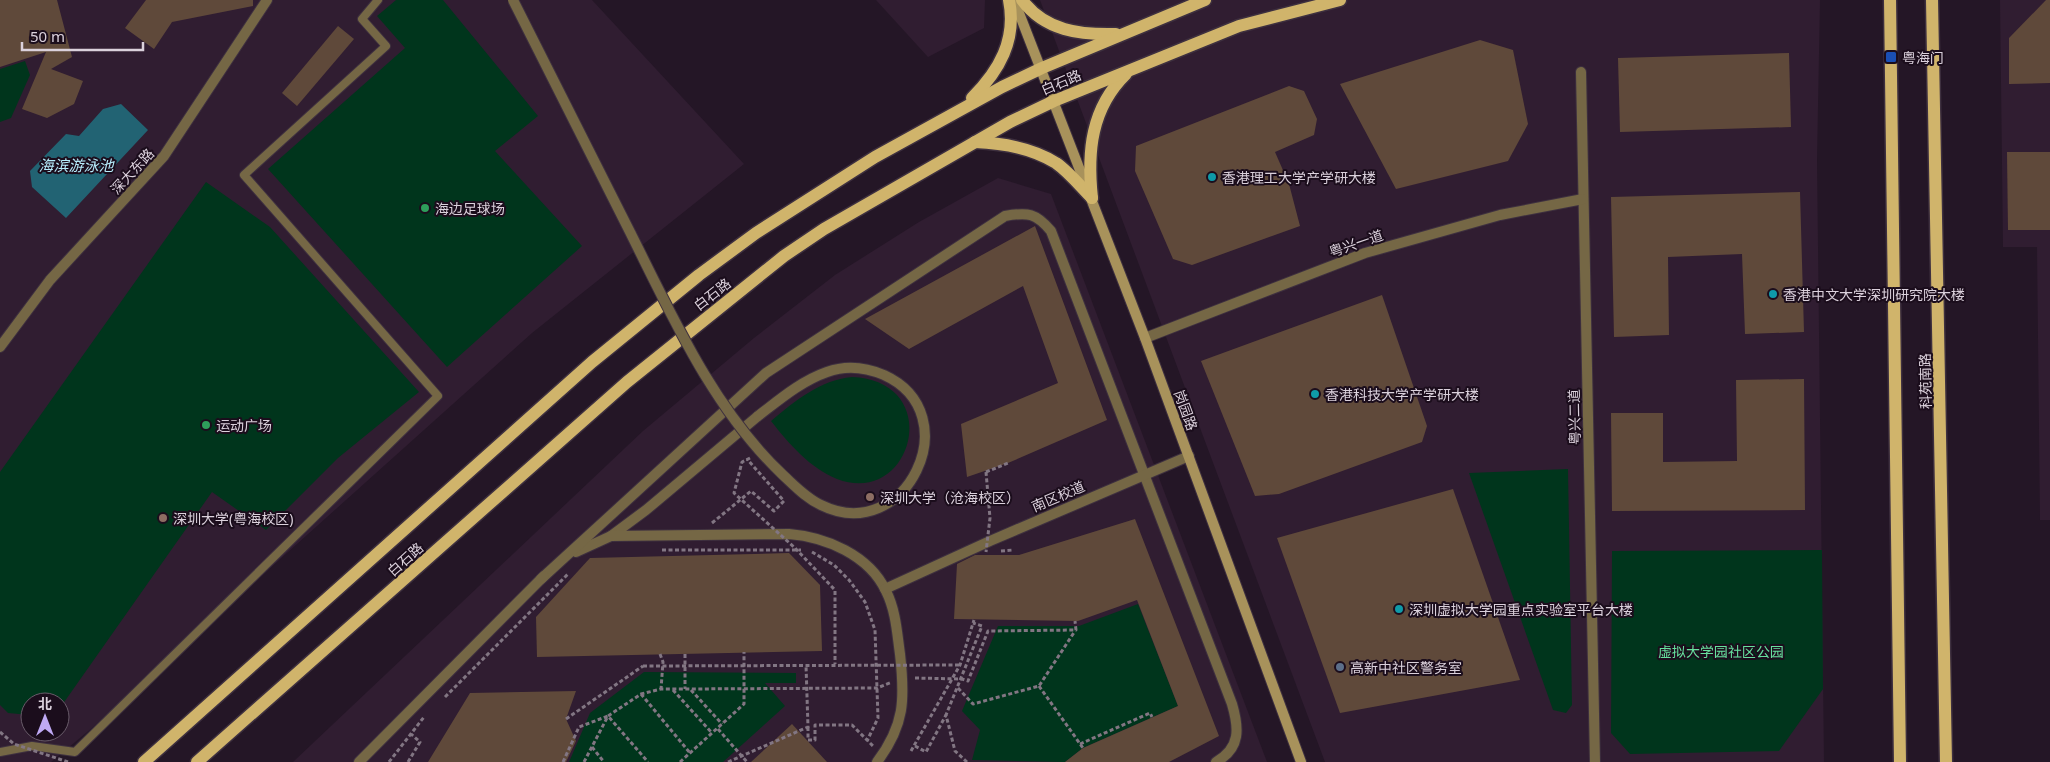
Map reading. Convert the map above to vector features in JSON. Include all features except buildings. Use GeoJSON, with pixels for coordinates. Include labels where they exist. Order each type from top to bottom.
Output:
{"type":"FeatureCollection","features":[{"type":"Feature","properties":{"kind":"main road"},"geometry":{"type":"LineString","coordinates":[[962,108],[986,84],[1004,57],[1009,32],[1009,0]]}},
{"type":"Feature","properties":{"kind":"main road"},"geometry":{"type":"LineString","coordinates":[[1022,0],[1042,21],[1060,28],[1092,35],[1124,34]]}},
{"type":"Feature","properties":{"kind":"main road","name":"白石路"},"geometry":{"type":"LineString","coordinates":[[144,762],[592,362],[699,275],[812,196],[875,157],[962,108],[1042,68],[1205,0]]}},
{"type":"Feature","properties":{"kind":"main road","name":"白石路"},"geometry":{"type":"LineString","coordinates":[[197,762],[671,345],[784,256],[824,229],[974,142],[1054,100],[1239,26],[1340,0]]}},
{"type":"Feature","properties":{"kind":"main road"},"geometry":{"type":"LineString","coordinates":[[1890,0],[1900,762]]}},
{"type":"Feature","properties":{"kind":"main road","name":"科苑南路"},"geometry":{"type":"LineString","coordinates":[[1932,0],[1946,762]]}},
{"type":"Feature","properties":{"kind":"main road"},"geometry":{"type":"LineString","coordinates":[[1092,198],[1089,153],[1096,119],[1114,86],[1132,69]]}},
{"type":"Feature","properties":{"kind":"main road"},"geometry":{"type":"LineString","coordinates":[[974,142],[1017,147],[1041,155],[1057,164],[1092,198]]}},
{"type":"Feature","properties":{"kind":"street","name":"深大东路"},"geometry":{"type":"LineString","coordinates":[[0,347],[50,280],[164,156],[267,0]]}},
{"type":"Feature","properties":{"kind":"street"},"geometry":{"type":"LineString","coordinates":[[514,0],[686,342],[732,414],[743,427],[748,434],[758,448],[774,466],[807,497],[822,506],[837,511],[873,510],[900,494],[916,474],[924,449],[923,423],[919,411],[907,392],[888,377],[861,368],[825,372],[801,384],[750,422],[743,429],[646,510],[611,536],[582,549],[541,579]]}},
{"type":"Feature","properties":{"kind":"street","name":"岗园路"},"geometry":{"type":"LineString","coordinates":[[1014,0],[1146,338],[1301,762]]}},
{"type":"Feature","properties":{"kind":"street","name":"粤兴二道"},"geometry":{"type":"LineString","coordinates":[[1581,72],[1594,762]]}},
{"type":"Feature","properties":{"kind":"street","name":"粤兴一道"},"geometry":{"type":"LineString","coordinates":[[1146,338],[1365,253],[1500,214],[1584,199]]}},
{"type":"Feature","properties":{"kind":"street"},"geometry":{"type":"LineString","coordinates":[[359,762],[541,579],[766,374],[1005,216],[1025,213],[1042,219],[1051,231],[1237,721],[1238,736],[1231,750],[1216,762]]}},
{"type":"Feature","properties":{"kind":"street","name":"南区校道"},"geometry":{"type":"LineString","coordinates":[[886,589],[990,540],[1188,456]]}},
{"type":"Feature","properties":{"kind":"street"},"geometry":{"type":"LineString","coordinates":[[611,536],[698,534],[812,536],[830,542],[852,555],[870,569],[886,589],[896,621],[902,678],[902,710],[897,731],[880,758]]}},
{"type":"Feature","properties":{"kind":"lane"},"geometry":{"type":"LineString","coordinates":[[0,752],[32,746],[75,752],[438,396],[244,175],[386,46],[362,19],[378,0]]}},
{"type":"Feature","properties":{"kind":"path"},"geometry":{"type":"LineString","coordinates":[[698,534],[751,492],[774,511],[784,502],[747,459]]}},
{"type":"Feature","properties":{"kind":"path"},"geometry":{"type":"LineString","coordinates":[[986,552],[990,518],[986,472],[1008,463]]}},
{"type":"Feature","properties":{"kind":"path"},"geometry":{"type":"LineString","coordinates":[[795,548],[835,590],[835,664]]}},
{"type":"Feature","properties":{"kind":"path"},"geometry":{"type":"LineString","coordinates":[[659,550],[808,550],[834,565],[849,580],[865,602],[875,630],[878,718],[867,741]]}},
{"type":"Feature","properties":{"kind":"path"},"geometry":{"type":"LineString","coordinates":[[444,698],[569,573]]}},
{"type":"Feature","properties":{"kind":"path"},"geometry":{"type":"LineString","coordinates":[[958,688],[973,704],[1039,686],[1076,630],[1075,621]]}},
{"type":"Feature","properties":{"kind":"path"},"geometry":{"type":"LineString","coordinates":[[912,752],[915,746],[960,665],[973,622],[982,626],[946,715],[926,752],[915,746]]}},
{"type":"Feature","properties":{"kind":"path"},"geometry":{"type":"LineString","coordinates":[[962,679],[968,681],[988,631],[1076,630]]}},
{"type":"Feature","properties":{"kind":"path"},"geometry":{"type":"LineString","coordinates":[[680,762],[744,704],[744,652]]}},
{"type":"Feature","properties":{"kind":"path"},"geometry":{"type":"LineString","coordinates":[[660,654],[663,662],[661,690]]}},
{"type":"Feature","properties":{"kind":"path"},"geometry":{"type":"LineString","coordinates":[[685,654],[685,689]]}},
{"type":"Feature","properties":{"kind":"path"},"geometry":{"type":"LineString","coordinates":[[806,665],[808,740],[815,740],[815,725],[852,725],[880,758]]}},
{"type":"Feature","properties":{"kind":"path"},"geometry":{"type":"LineString","coordinates":[[566,719],[643,666],[960,665]]}},
{"type":"Feature","properties":{"kind":"path"},"geometry":{"type":"LineString","coordinates":[[1039,686],[1083,748]]}},
{"type":"Feature","properties":{"kind":"path"},"geometry":{"type":"LineString","coordinates":[[562,762],[579,727],[608,716],[641,694],[673,689],[821,690]]}},
{"type":"Feature","properties":{"kind":"path"},"geometry":{"type":"LineString","coordinates":[[673,689],[712,733]]}},
{"type":"Feature","properties":{"kind":"path"},"geometry":{"type":"LineString","coordinates":[[690,689],[722,724]]}},
{"type":"Feature","properties":{"kind":"path"},"geometry":{"type":"LineString","coordinates":[[641,694],[690,753]]}},
{"type":"Feature","properties":{"kind":"path"},"geometry":{"type":"LineString","coordinates":[[389,762],[430,712]]}},
{"type":"Feature","properties":{"kind":"path"},"geometry":{"type":"LineString","coordinates":[[1080,744],[1150,713],[1152,717]]}},
{"type":"Feature","properties":{"kind":"path"},"geometry":{"type":"LineString","coordinates":[[946,715],[955,751],[967,762]]}},
{"type":"Feature","properties":{"kind":"path"},"geometry":{"type":"LineString","coordinates":[[584,762],[608,716]]}},
{"type":"Feature","properties":{"kind":"path"},"geometry":{"type":"LineString","coordinates":[[608,716],[648,762]]}},
{"type":"Feature","properties":{"kind":"path"},"geometry":{"type":"LineString","coordinates":[[728,762],[808,727]]}},
{"type":"Feature","properties":{"kind":"path"},"geometry":{"type":"LineString","coordinates":[[718,729],[747,762]]}},
{"type":"Feature","properties":{"kind":"path"},"geometry":{"type":"LineString","coordinates":[[0,732],[14,744],[68,762]]}},
{"type":"Feature","properties":{"kind":"path"},"geometry":{"type":"LineString","coordinates":[[408,762],[420,742],[411,734]]}},
{"type":"Feature","properties":{"kind":"path"},"geometry":{"type":"LineString","coordinates":[[591,747],[604,762]]}},
{"type":"Feature","properties":{"kind":"shaded area","name":"深圳大学(粤海校区)"},"geometry":{"type":"Polygon","coordinates":[[[0,0],[592,0],[744,164],[532,333],[92,728],[51,762],[0,762],[0,0]]]}},
{"type":"Feature","properties":{"kind":"shaded area"},"geometry":{"type":"Polygon","coordinates":[[[876,0],[985,0],[984,28],[928,57],[876,0]]]}},
{"type":"Feature","properties":{"kind":"shaded area"},"geometry":{"type":"Polygon","coordinates":[[[1040,0],[1820,0],[1817,160],[1824,762],[1325,762],[1040,0]]]}},
{"type":"Feature","properties":{"kind":"shaded area"},"geometry":{"type":"Polygon","coordinates":[[[2000,0],[2050,0],[2050,520],[2040,520],[2037,247],[2003,247],[2000,0]]]}},
{"type":"Feature","properties":{"kind":"shaded area","name":"深圳大学（沧海校区）"},"geometry":{"type":"Polygon","coordinates":[[[998,178],[1051,194],[1267,762],[293,762],[643,431],[754,338],[835,275],[919,222],[998,178]]]}},
{"type":"Feature","properties":{"kind":"green space","name":"海边足球场"},"geometry":{"type":"Polygon","coordinates":[[[396,0],[443,0],[538,116],[495,151],[582,246],[447,367],[268,169],[405,48],[377,16],[396,0]]]}},
{"type":"Feature","properties":{"kind":"green space"},"geometry":{"type":"Polygon","coordinates":[[[25,61],[30,75],[11,118],[0,122],[0,69],[25,61]]]}},
{"type":"Feature","properties":{"kind":"green space","name":"运动广场"},"geometry":{"type":"Polygon","coordinates":[[[206,182],[270,227],[419,392],[338,458],[266,530],[212,492],[70,694],[70,692],[20,692],[20,714],[8,713],[0,705],[0,472],[206,182]]]}},
{"type":"Feature","properties":{"kind":"green space"},"geometry":{"type":"Polygon","coordinates":[[[852,377],[881,384],[900,399],[909,419],[908,440],[900,461],[885,476],[863,483],[837,479],[818,469],[793,447],[771,421],[799,399],[819,387],[829,382],[852,377]]]}},
{"type":"Feature","properties":{"kind":"green space"},"geometry":{"type":"Polygon","coordinates":[[[1568,469],[1572,705],[1566,713],[1553,710],[1469,473],[1568,469]]]}},
{"type":"Feature","properties":{"kind":"green space","name":"虚拟大学园社区公园"},"geometry":{"type":"Polygon","coordinates":[[[1822,550],[1823,689],[1779,751],[1630,754],[1611,733],[1612,551],[1822,550]]]}},
{"type":"Feature","properties":{"kind":"green space"},"geometry":{"type":"Polygon","coordinates":[[[1138,604],[1178,706],[1083,748],[1065,762],[972,760],[980,730],[962,711],[998,626],[1079,626],[1138,604]]]}},
{"type":"Feature","properties":{"kind":"green space"},"geometry":{"type":"Polygon","coordinates":[[[644,672],[796,673],[796,683],[765,683],[785,706],[723,762],[569,762],[590,713],[644,672]]]}},
{"type":"Feature","properties":{"kind":"water","name":"海滨游泳池"},"geometry":{"type":"Polygon","coordinates":[[[121,104],[148,130],[66,218],[32,187],[30,171],[66,134],[79,136],[103,109],[121,104]]]}},
{"type":"Feature","properties":{"kind":"place","name":"粤海门"},"geometry":{"type":"Point","coordinates":[1891,57]}},
{"type":"Feature","properties":{"kind":"place","name":"香港理工大学产学研大楼"},"geometry":{"type":"Point","coordinates":[1212,177]}},
{"type":"Feature","properties":{"kind":"place","name":"海边足球场"},"geometry":{"type":"Point","coordinates":[425,208]}},
{"type":"Feature","properties":{"kind":"place","name":"香港中文大学深圳研究院大楼"},"geometry":{"type":"Point","coordinates":[1773,294]}},
{"type":"Feature","properties":{"kind":"place","name":"香港科技大学产学研大楼"},"geometry":{"type":"Point","coordinates":[1315,394]}},
{"type":"Feature","properties":{"kind":"place","name":"运动广场"},"geometry":{"type":"Point","coordinates":[206,425]}},
{"type":"Feature","properties":{"kind":"place","name":"深圳大学（沧海校区）"},"geometry":{"type":"Point","coordinates":[870,497]}},
{"type":"Feature","properties":{"kind":"place","name":"深圳大学(粤海校区)"},"geometry":{"type":"Point","coordinates":[163,518]}},
{"type":"Feature","properties":{"kind":"place","name":"深圳虚拟大学园重点实验室平台大楼"},"geometry":{"type":"Point","coordinates":[1399,609]}},
{"type":"Feature","properties":{"kind":"place","name":"高新中社区警务室"},"geometry":{"type":"Point","coordinates":[1340,667]}}]}
